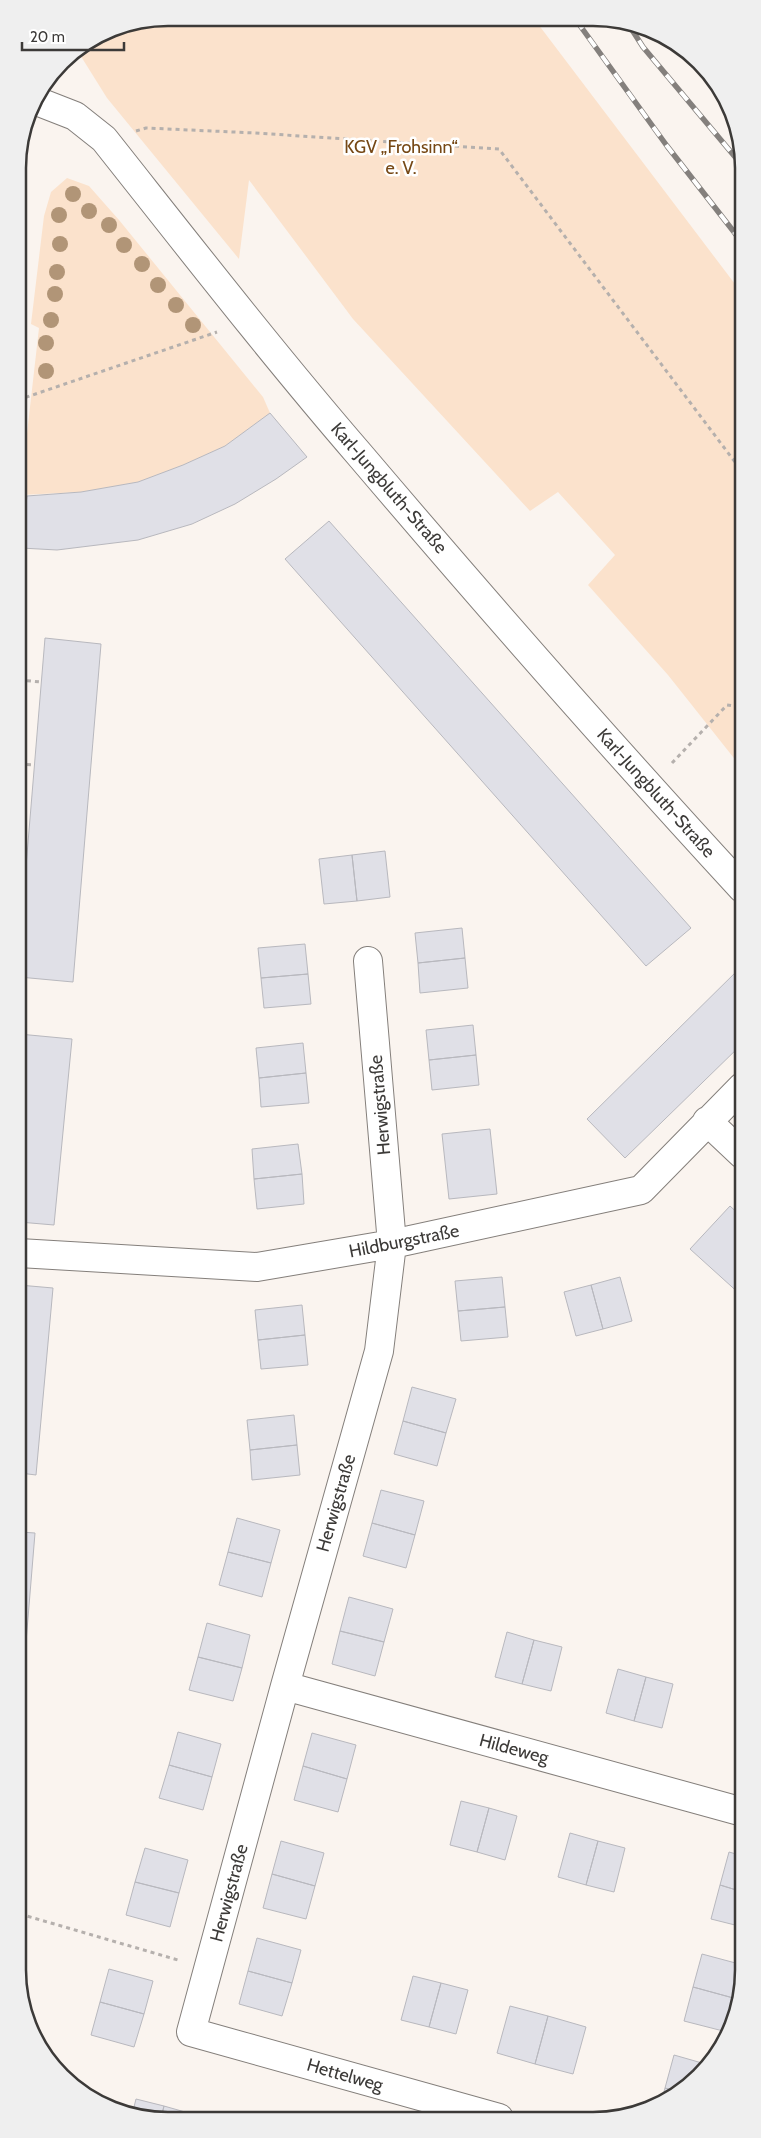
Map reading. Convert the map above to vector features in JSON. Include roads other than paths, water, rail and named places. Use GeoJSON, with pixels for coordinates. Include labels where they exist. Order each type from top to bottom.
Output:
{"type":"FeatureCollection","features":[{"type":"Feature","properties":{"kind":"street","name":"Karl-Jungbluth-Straße"},"geometry":{"type":"LineString","coordinates":[[42,103],[75,116],[104,139],[248,319],[371,468],[649,787],[735,880]]}},
{"type":"Feature","properties":{"kind":"street","name":"Herwigstraße"},"geometry":{"type":"LineString","coordinates":[[191,2032],[379,1351],[392,1244],[368,961]]}},
{"type":"Feature","properties":{"kind":"street","name":"Hildburgstraße"},"geometry":{"type":"LineString","coordinates":[[26,1253],[257,1267],[392,1244],[641,1190],[734,1095]]}},
{"type":"Feature","properties":{"kind":"street"},"geometry":{"type":"LineString","coordinates":[[708,1121],[734,1147]]}},
{"type":"Feature","properties":{"kind":"street","name":"Hildeweg"},"geometry":{"type":"LineString","coordinates":[[285,1686],[734,1810]]}},
{"type":"Feature","properties":{"kind":"street","name":"Hettelweg"},"geometry":{"type":"LineString","coordinates":[[191,2032],[478,2112]]}},
{"type":"Feature","properties":{"kind":"railway"},"geometry":{"type":"LineString","coordinates":[[580,26],[667,146],[735,233]]}},
{"type":"Feature","properties":{"kind":"railway"},"geometry":{"type":"LineString","coordinates":[[634,33],[643,47],[734,155]]}},
{"type":"Feature","properties":{"kind":"park label","name":"KGV „Frohsinn“ e. V."},"geometry":{"type":"Point","coordinates":[401,157]}}]}
